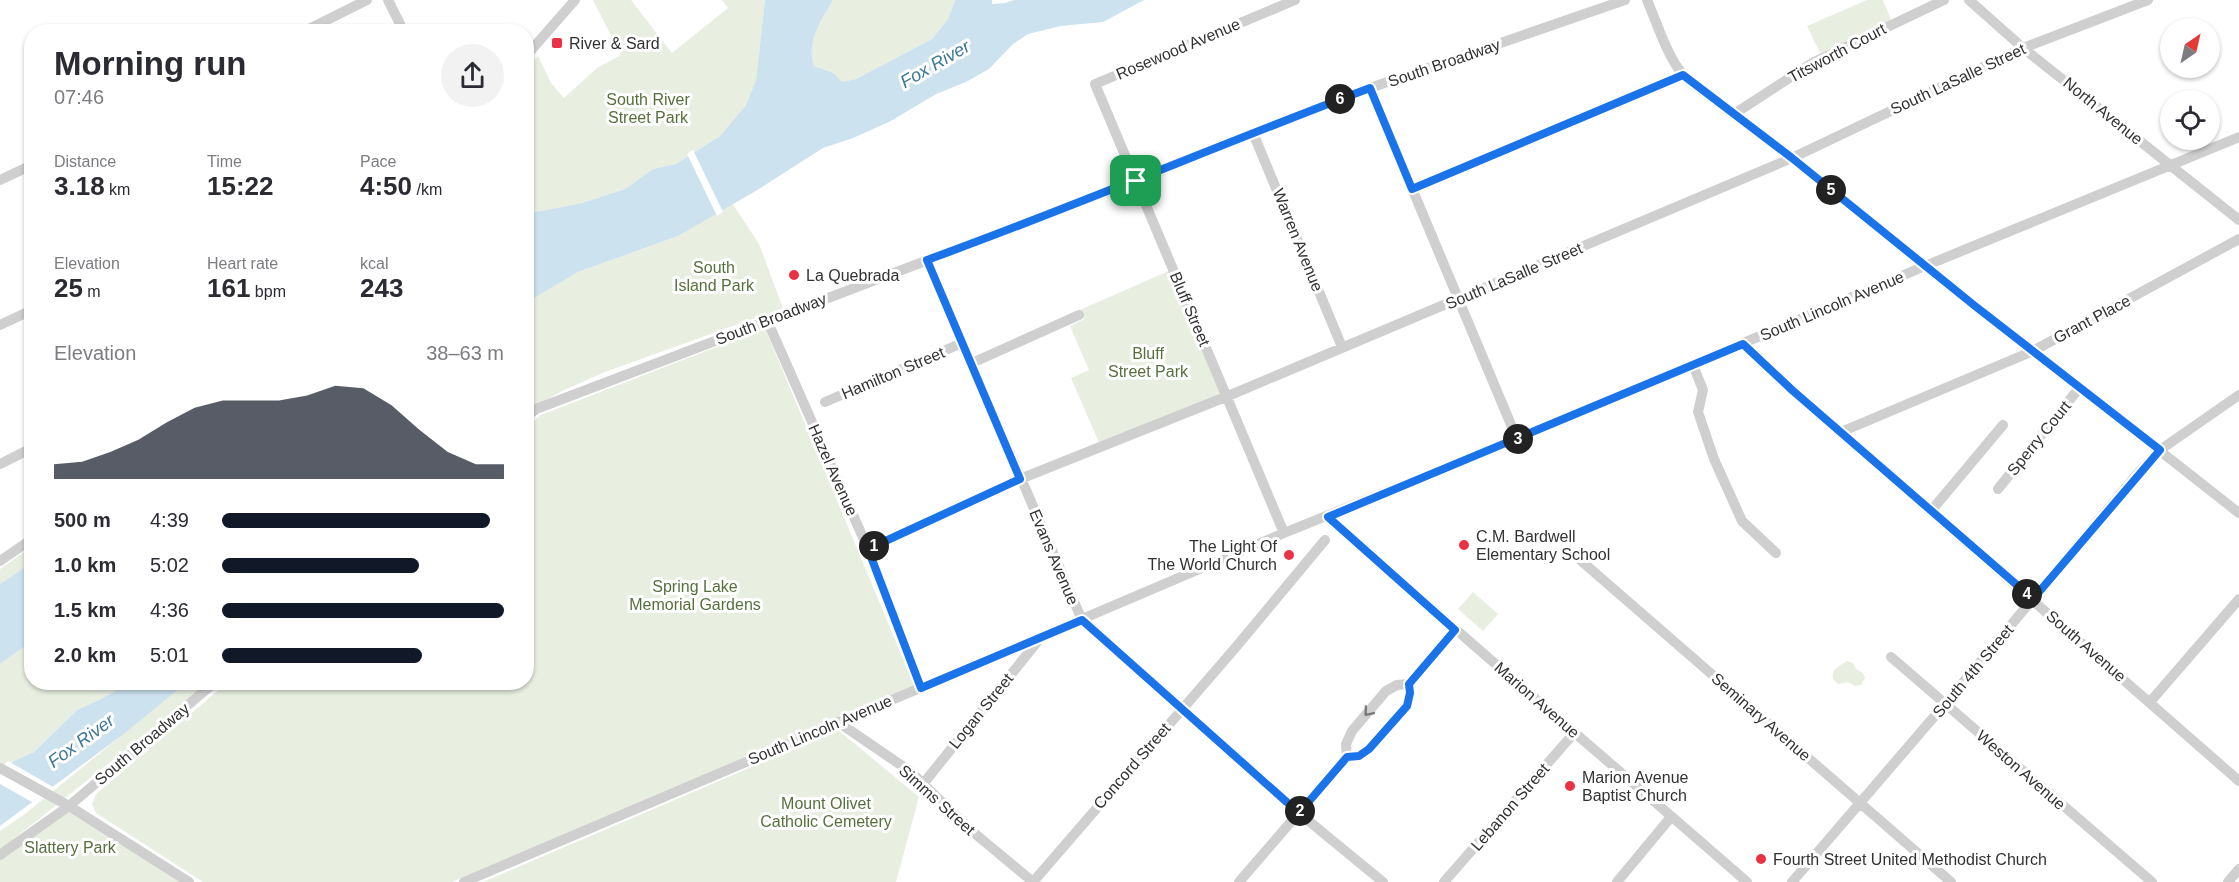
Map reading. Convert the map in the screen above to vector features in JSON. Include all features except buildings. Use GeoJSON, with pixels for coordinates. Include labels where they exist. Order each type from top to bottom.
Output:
{"type":"FeatureCollection","features":[{"type":"Feature","properties":{"kind":"street"},"geometry":{"type":"LineString","coordinates":[[319,24],[367,0]]}},
{"type":"Feature","properties":{"kind":"street"},"geometry":{"type":"LineString","coordinates":[[388,0],[400,24]]}},
{"type":"Feature","properties":{"kind":"street"},"geometry":{"type":"LineString","coordinates":[[534,47],[575,0]]}},
{"type":"Feature","properties":{"kind":"street","name":"Rosewood Avenue"},"geometry":{"type":"LineString","coordinates":[[1095,84],[1295,0]]}},
{"type":"Feature","properties":{"kind":"street","name":"South Broadway"},"geometry":{"type":"LineString","coordinates":[[534,411],[1136,181],[1253,132],[1370,88],[1625,0]]}},
{"type":"Feature","properties":{"kind":"street"},"geometry":{"type":"LineString","coordinates":[[1647,0],[1674,61],[1683,75],[1792,158],[1925,266],[2239,513]]}},
{"type":"Feature","properties":{"kind":"street","name":"Titsworth Court"},"geometry":{"type":"LineString","coordinates":[[1734,114],[1814,62],[1944,0]]}},
{"type":"Feature","properties":{"kind":"street","name":"North Avenue"},"geometry":{"type":"LineString","coordinates":[[1969,0],[2023,48],[2239,220]]}},
{"type":"Feature","properties":{"kind":"street","name":"South LaSalle Street"},"geometry":{"type":"LineString","coordinates":[[872,547],[1020,479],[1228,396],[1792,158],[2023,48],[2148,0]]}},
{"type":"Feature","properties":{"kind":"street"},"geometry":{"type":"LineString","coordinates":[[1412,189],[1683,75]]}},
{"type":"Feature","properties":{"kind":"street","name":"Bluff Street"},"geometry":{"type":"LineString","coordinates":[[1095,84],[1284,533]]}},
{"type":"Feature","properties":{"kind":"street"},"geometry":{"type":"LineString","coordinates":[[1370,88],[1517,439]]}},
{"type":"Feature","properties":{"kind":"street","name":"Warren Avenue"},"geometry":{"type":"LineString","coordinates":[[1253,132],[1342,347]]}},
{"type":"Feature","properties":{"kind":"street","name":"South Lincoln Avenue"},"geometry":{"type":"LineString","coordinates":[[464,882],[1284,533],[1517,439],[1925,266],[2239,137]]}},
{"type":"Feature","properties":{"kind":"street"},"geometry":{"type":"LineString","coordinates":[[0,180],[24,169]]}},
{"type":"Feature","properties":{"kind":"street","name":"Grant Place"},"geometry":{"type":"LineString","coordinates":[[1840,432],[2033,351],[2239,239]]}},
{"type":"Feature","properties":{"kind":"street","name":"Evans Avenue"},"geometry":{"type":"LineString","coordinates":[[927,260],[1082,620],[1299,813],[1383,882]]}},
{"type":"Feature","properties":{"kind":"street"},"geometry":{"type":"LineString","coordinates":[[0,325],[24,314]]}},
{"type":"Feature","properties":{"kind":"street","name":"Hamilton Street"},"geometry":{"type":"LineString","coordinates":[[972,363],[1079,315]]}},
{"type":"Feature","properties":{"kind":"street","name":"Hazel Avenue"},"geometry":{"type":"LineString","coordinates":[[767,320],[872,547],[921,688]]}},
{"type":"Feature","properties":{"kind":"street","name":"Hamilton Street"},"geometry":{"type":"LineString","coordinates":[[825,402],[962,343]]}},
{"type":"Feature","properties":{"kind":"street","name":"South Avenue"},"geometry":{"type":"LineString","coordinates":[[1743,344],[1840,432],[2239,781]]}},
{"type":"Feature","properties":{"kind":"street"},"geometry":{"type":"LineString","coordinates":[[1693,365],[1703,390],[1698,412],[1714,459],[1742,521],[1776,553]]}},
{"type":"Feature","properties":{"kind":"street","name":"Sperry Court"},"geometry":{"type":"LineString","coordinates":[[1998,489],[2080,387]]}},
{"type":"Feature","properties":{"kind":"street","name":"South 4th Street"},"geometry":{"type":"LineString","coordinates":[[1792,882],[1861,804],[2160,450],[2239,395]]}},
{"type":"Feature","properties":{"kind":"street"},"geometry":{"type":"LineString","coordinates":[[1931,511],[2003,425]]}},
{"type":"Feature","properties":{"kind":"street"},"geometry":{"type":"LineString","coordinates":[[0,464],[24,452]]}},
{"type":"Feature","properties":{"kind":"street","name":"Marion Avenue"},"geometry":{"type":"LineString","coordinates":[[1328,517],[1747,882]]}},
{"type":"Feature","properties":{"kind":"street","name":"Concord Street"},"geometry":{"type":"LineString","coordinates":[[1033,882],[1325,540]]}},
{"type":"Feature","properties":{"kind":"street"},"geometry":{"type":"LineString","coordinates":[[0,561],[24,544]]}},
{"type":"Feature","properties":{"kind":"street","name":"Seminary Avenue"},"geometry":{"type":"LineString","coordinates":[[1570,552],[1951,882]]}},
{"type":"Feature","properties":{"kind":"street"},"geometry":{"type":"LineString","coordinates":[[2150,702],[2239,599]]}},
{"type":"Feature","properties":{"kind":"street"},"geometry":{"type":"LineString","coordinates":[[1347,757],[1346,744],[1352,731],[1386,691],[1397,685],[1409,684],[1455,630]]}},
{"type":"Feature","properties":{"kind":"street","name":"Logan Street"},"geometry":{"type":"LineString","coordinates":[[923,784],[1039,639]]}},
{"type":"Feature","properties":{"kind":"street","name":"Weston Avenue"},"geometry":{"type":"LineString","coordinates":[[1891,657],[2152,882]]}},
{"type":"Feature","properties":{"kind":"street"},"geometry":{"type":"LineString","coordinates":[[1239,882],[1347,757],[1359,756],[1369,749],[1407,706],[1410,693],[1409,684]]}},
{"type":"Feature","properties":{"kind":"street","name":"South Broadway"},"geometry":{"type":"LineString","coordinates":[[0,855],[69,806],[206,690]]}},
{"type":"Feature","properties":{"kind":"street","name":"Simms Street"},"geometry":{"type":"LineString","coordinates":[[838,722],[911,772],[973,832],[1033,882]]}},
{"type":"Feature","properties":{"kind":"street","name":"Lebanon Street"},"geometry":{"type":"LineString","coordinates":[[1444,882],[1575,732]]}},
{"type":"Feature","properties":{"kind":"street"},"geometry":{"type":"LineString","coordinates":[[0,768],[69,806],[189,882]]}},
{"type":"Feature","properties":{"kind":"street"},"geometry":{"type":"LineString","coordinates":[[1617,882],[1671,817]]}},
{"type":"Feature","properties":{"kind":"street"},"geometry":{"type":"LineString","coordinates":[[2228,882],[2239,869]]}},
{"type":"Feature","properties":{"kind":"green space","name":"South River Street Park"},"geometry":{"type":"Polygon","coordinates":[[[593,0],[631,0],[672,53],[728,8],[722,0],[765,0],[756,80],[746,105],[720,136],[676,164],[653,169],[625,189],[582,203],[534,213],[534,60],[538,56],[551,83],[564,98],[597,68],[621,55],[593,0]]]}},
{"type":"Feature","properties":{"kind":"green space"},"geometry":{"type":"Polygon","coordinates":[[[833,0],[955,0],[948,19],[932,39],[856,79],[842,82],[834,73],[814,66],[812,57],[813,40],[833,0]]]}},
{"type":"Feature","properties":{"kind":"green space"},"geometry":{"type":"Polygon","coordinates":[[[1867,0],[1883,0],[1891,20],[1820,53],[1807,26],[1867,0]]]}},
{"type":"Feature","properties":{"kind":"green space","name":"South Island Park"},"geometry":{"type":"Polygon","coordinates":[[[732,203],[759,244],[783,308],[605,372],[562,391],[534,407],[534,297],[578,272],[678,236],[732,203]]]}},
{"type":"Feature","properties":{"kind":"green space","name":"Bluff Street Park"},"geometry":{"type":"Polygon","coordinates":[[[1173,269],[1228,396],[1101,447],[1071,378],[1089,370],[1070,326],[1084,319],[1080,310],[1173,269]]]}},
{"type":"Feature","properties":{"kind":"green space","name":"Spring Lake Memorial Gardens"},"geometry":{"type":"Polygon","coordinates":[[[765,328],[914,685],[452,882],[203,882],[96,813],[92,804],[96,794],[219,690],[534,690],[534,421],[541,415],[765,328]]]}},
{"type":"Feature","properties":{"kind":"green space"},"geometry":{"type":"Polygon","coordinates":[[[24,552],[24,568],[0,584],[0,569],[24,552]]]}},
{"type":"Feature","properties":{"kind":"green space"},"geometry":{"type":"Polygon","coordinates":[[[1473,592],[1498,614],[1483,631],[1458,609],[1473,592]]]}},
{"type":"Feature","properties":{"kind":"green space"},"geometry":{"type":"Polygon","coordinates":[[[24,647],[24,690],[117,690],[77,710],[34,752],[12,762],[0,772],[0,664],[24,647]]]}},
{"type":"Feature","properties":{"kind":"green space"},"geometry":{"type":"Polygon","coordinates":[[[1847,661],[1853,663],[1856,669],[1863,673],[1865,678],[1861,685],[1855,686],[1848,682],[1838,684],[1833,679],[1834,670],[1847,661]]]}},
{"type":"Feature","properties":{"kind":"green space"},"geometry":{"type":"Polygon","coordinates":[[[177,690],[200,690],[0,850],[0,831],[25,814],[177,690]]]}},
{"type":"Feature","properties":{"kind":"green space","name":"Mount Olivet Catholic Cemetery"},"geometry":{"type":"Polygon","coordinates":[[[838,730],[919,797],[896,882],[483,882],[838,730]]]}},
{"type":"Feature","properties":{"kind":"green space","name":"Slattery Park"},"geometry":{"type":"Polygon","coordinates":[[[69,806],[187,882],[0,882],[0,855],[69,806]]]}},
{"type":"Feature","properties":{"kind":"water","name":"Fox River"},"geometry":{"type":"Polygon","coordinates":[[[765,0],[833,0],[813,40],[812,57],[814,66],[834,73],[842,82],[856,79],[932,39],[948,19],[955,0],[992,0],[992,4],[1014,0],[1144,0],[1103,22],[1061,26],[1028,34],[1013,44],[989,69],[966,82],[936,94],[891,121],[823,148],[759,189],[678,236],[578,272],[534,298],[534,212],[582,203],[625,189],[653,169],[676,164],[720,136],[746,105],[756,80],[765,0]]]}},
{"type":"Feature","properties":{"kind":"water"},"geometry":{"type":"Polygon","coordinates":[[[24,568],[24,647],[0,664],[0,584],[24,568]]]}},
{"type":"Feature","properties":{"kind":"water","name":"Fox River"},"geometry":{"type":"Polygon","coordinates":[[[117,690],[177,690],[125,733],[0,826],[0,772],[12,762],[34,752],[77,710],[117,690]]]}},
{"type":"Feature","properties":{"kind":"pier"},"geometry":{"type":"Polygon","coordinates":[[[693,150],[723,212],[717,216],[687,154],[693,150]]]}},
{"type":"Feature","properties":{"kind":"pier"},"geometry":{"type":"Polygon","coordinates":[[[8,761],[53,787],[32,802],[0,784],[0,768],[8,761]]]}},
{"type":"Feature","properties":{"kind":"place","name":"River & Sard"},"geometry":{"type":"Point","coordinates":[557,43]}},
{"type":"Feature","properties":{"kind":"place","name":"La Quebrada"},"geometry":{"type":"Point","coordinates":[794,275]}},
{"type":"Feature","properties":{"kind":"place","name":"C.M. Bardwell Elementary School"},"geometry":{"type":"Point","coordinates":[1464,545]}},
{"type":"Feature","properties":{"kind":"place","name":"The Light Of The World Church"},"geometry":{"type":"Point","coordinates":[1289,555]}},
{"type":"Feature","properties":{"kind":"place","name":"Marion Avenue Baptist Church"},"geometry":{"type":"Point","coordinates":[1570,786]}},
{"type":"Feature","properties":{"kind":"place","name":"Fourth Street United Methodist Church"},"geometry":{"type":"Point","coordinates":[1761,859]}},
{"type":"Feature","properties":{"kind":"route"},"geometry":{"type":"LineString","coordinates":[[1683,75],[1792,158],[1975,306],[2160,450],[2033,599],[1792,390],[1743,344],[1328,517],[1455,630],[1409,684],[1410,693],[1407,706],[1369,749],[1359,756],[1347,757],[1299,813],[1082,620],[921,688],[868,549],[1020,479],[927,260],[1136,181],[1253,132],[1370,88],[1412,189],[1683,75]]}}]}
